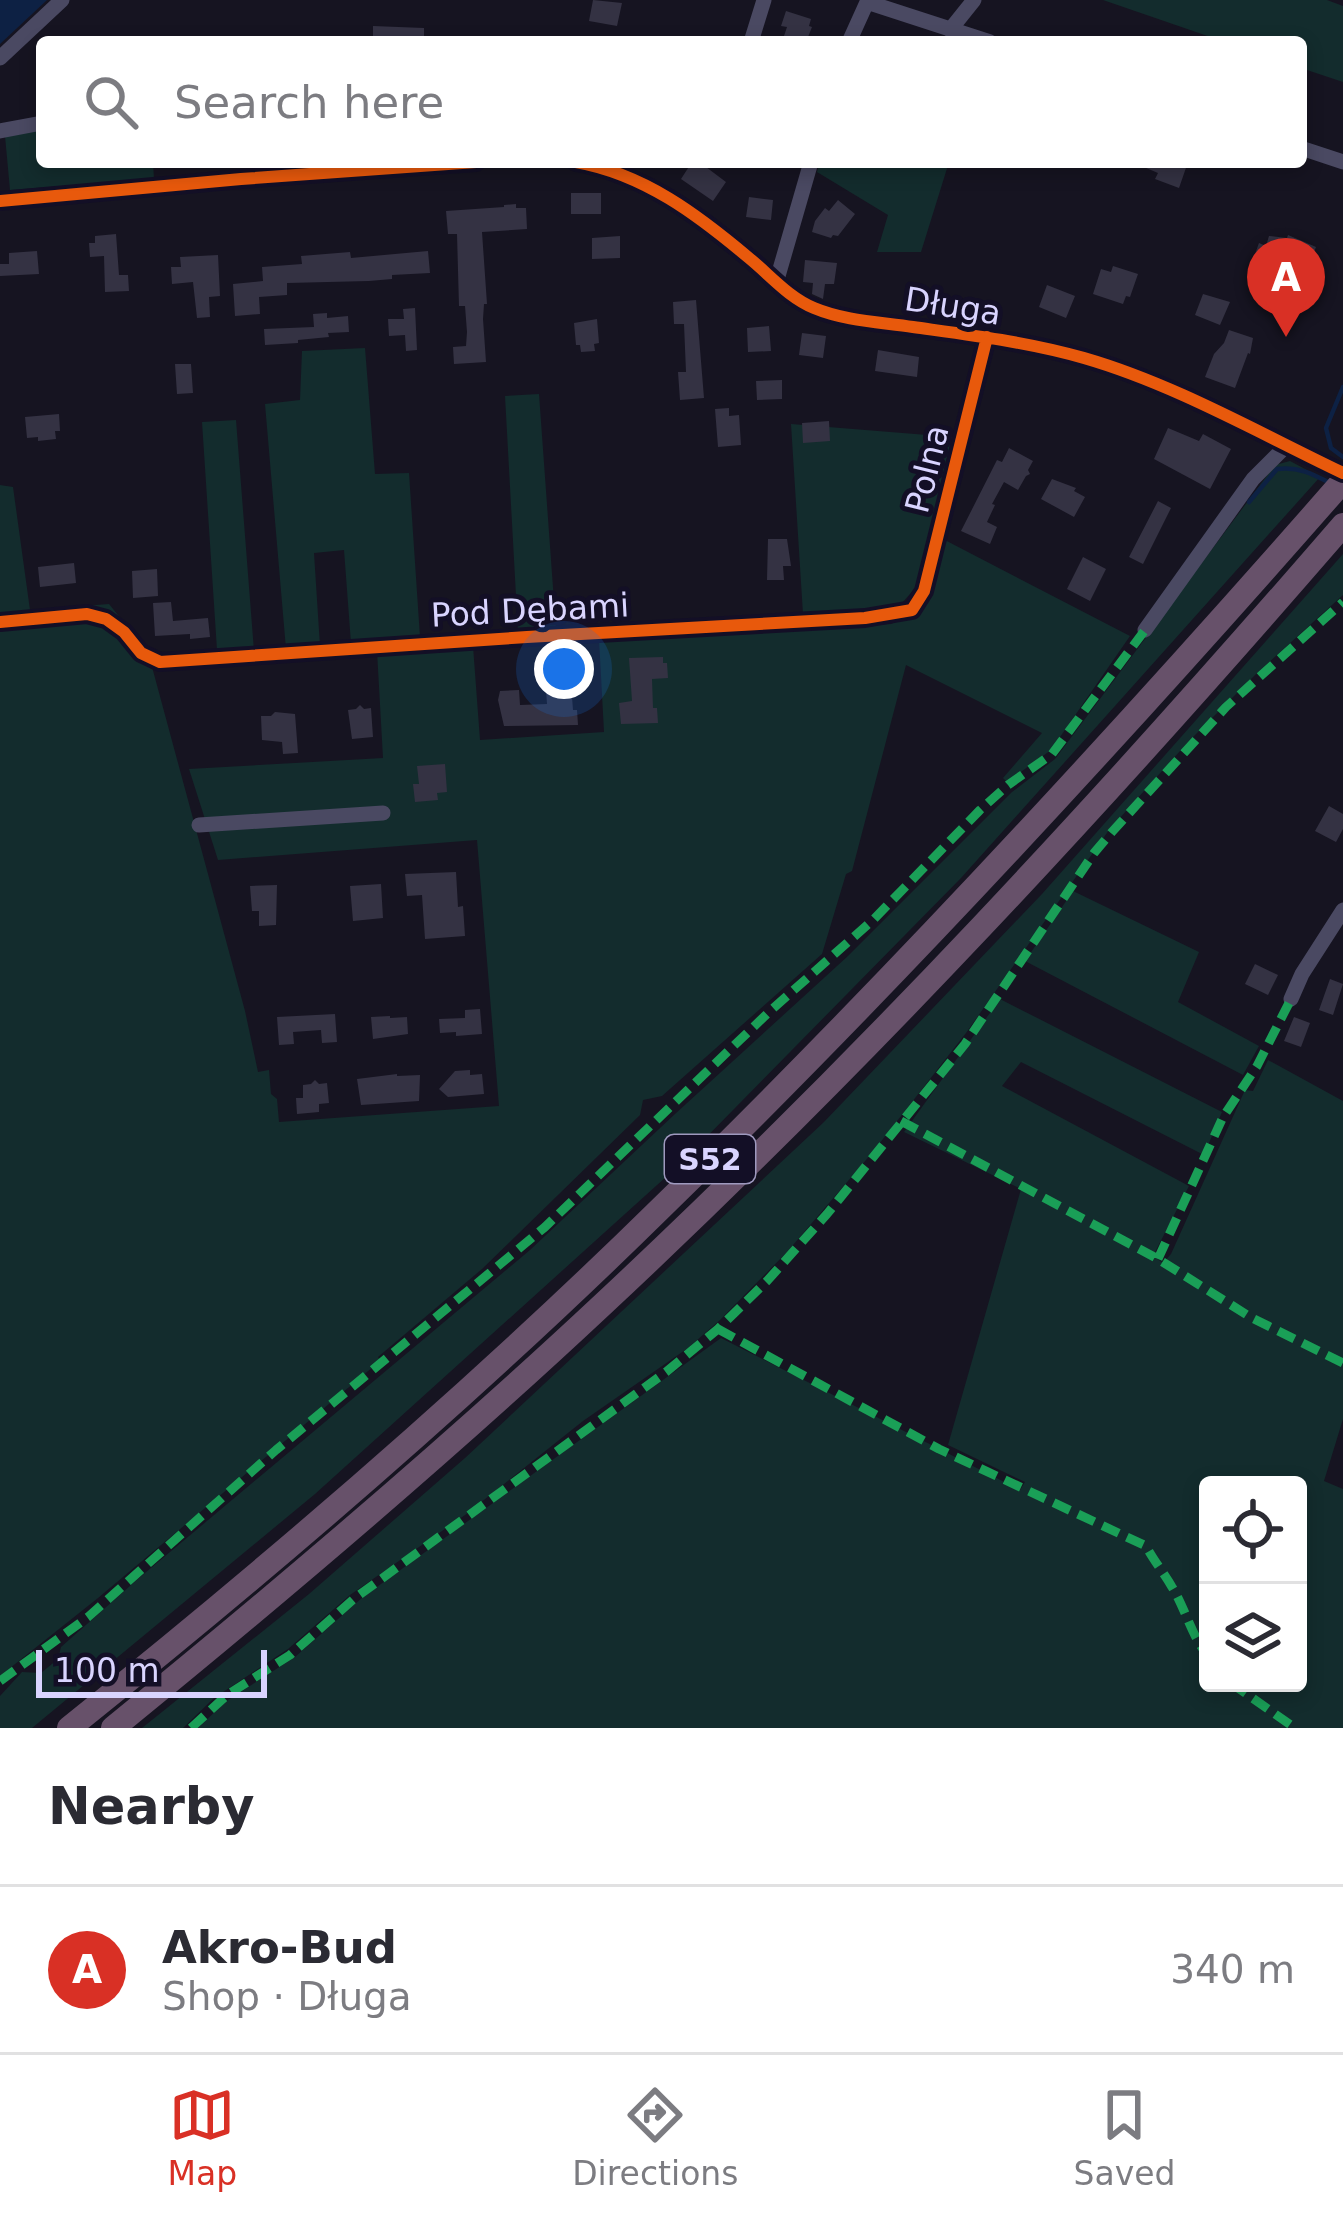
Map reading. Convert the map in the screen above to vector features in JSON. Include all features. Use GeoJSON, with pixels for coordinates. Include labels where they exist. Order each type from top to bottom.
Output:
{"type":"FeatureCollection","features":[{"type":"Feature","properties":{"kind":"highway","name":"S52"},"geometry":{"type":"LineString","coordinates":[[69,1728],[421,1432],[661,1209],[952,914],[1297,534],[1343,477]]}},
{"type":"Feature","properties":{"kind":"highway","name":"S52"},"geometry":{"type":"LineString","coordinates":[[113,1728],[444,1449],[604,1304],[778,1136],[1015,890],[1343,525]]}},
{"type":"Feature","properties":{"kind":"street"},"geometry":{"type":"LineString","coordinates":[[0,58],[62,0]]}},
{"type":"Feature","properties":{"kind":"street"},"geometry":{"type":"LineString","coordinates":[[753,36],[764,0]]}},
{"type":"Feature","properties":{"kind":"street"},"geometry":{"type":"LineString","coordinates":[[950,31],[974,0]]}},
{"type":"Feature","properties":{"kind":"street"},"geometry":{"type":"LineString","coordinates":[[853,36],[868,1],[968,36]]}},
{"type":"Feature","properties":{"kind":"street"},"geometry":{"type":"LineString","coordinates":[[0,131],[36,124]]}},
{"type":"Feature","properties":{"kind":"street"},"geometry":{"type":"LineString","coordinates":[[1307,150],[1343,162]]}},
{"type":"Feature","properties":{"kind":"street"},"geometry":{"type":"LineString","coordinates":[[0,201],[393,168]]}},
{"type":"Feature","properties":{"kind":"street","name":"Długa"},"geometry":{"type":"LineString","coordinates":[[603,168],[640,181],[702,218],[811,307],[840,317],[987,338],[1084,358],[1160,386],[1343,477]]}},
{"type":"Feature","properties":{"kind":"street"},"geometry":{"type":"LineString","coordinates":[[776,283],[809,168]]}},
{"type":"Feature","properties":{"kind":"street","name":"Polna"},"geometry":{"type":"LineString","coordinates":[[912,610],[924,591],[987,338]]}},
{"type":"Feature","properties":{"kind":"street"},"geometry":{"type":"LineString","coordinates":[[1144,630],[1253,479],[1286,446]]}},
{"type":"Feature","properties":{"kind":"street","name":"Pod Dębami"},"geometry":{"type":"LineString","coordinates":[[0,622],[87,614],[106,619],[141,653],[160,662],[865,618],[912,610]]}},
{"type":"Feature","properties":{"kind":"street"},"geometry":{"type":"LineString","coordinates":[[199,825],[383,813]]}},
{"type":"Feature","properties":{"kind":"street"},"geometry":{"type":"LineString","coordinates":[[1291,999],[1343,910]]}},
{"type":"Feature","properties":{"kind":"green space"},"geometry":{"type":"Polygon","coordinates":[[[1103,0],[1327,0],[1343,6],[1343,82],[1307,70],[1307,36],[1208,36],[1103,0]]]}},
{"type":"Feature","properties":{"kind":"green space"},"geometry":{"type":"Polygon","coordinates":[[[36,128],[36,168],[153,168],[154,179],[10,190],[5,136],[36,128]]]}},
{"type":"Feature","properties":{"kind":"green space"},"geometry":{"type":"Polygon","coordinates":[[[818,168],[947,168],[921,252],[877,252],[888,215],[817,172],[818,168]]]}},
{"type":"Feature","properties":{"kind":"green space"},"geometry":{"type":"Polygon","coordinates":[[[365,348],[375,474],[409,473],[420,637],[351,643],[344,550],[314,553],[320,646],[286,649],[265,404],[300,400],[302,351],[365,348]]]}},
{"type":"Feature","properties":{"kind":"green space"},"geometry":{"type":"Polygon","coordinates":[[[539,394],[556,629],[518,632],[505,396],[539,394]]]}},
{"type":"Feature","properties":{"kind":"green space"},"geometry":{"type":"Polygon","coordinates":[[[236,420],[254,651],[217,650],[202,422],[236,420]]]}},
{"type":"Feature","properties":{"kind":"green space"},"geometry":{"type":"Polygon","coordinates":[[[791,424],[952,437],[917,586],[902,603],[803,614],[791,424]]]}},
{"type":"Feature","properties":{"kind":"green space"},"geometry":{"type":"Polygon","coordinates":[[[1290,461],[1320,477],[961,878],[677,1167],[315,1494],[32,1728],[0,1728],[0,1696],[22,1672],[41,1673],[58,1659],[61,1647],[139,1578],[530,1250],[848,956],[1012,792],[1055,759],[1275,465],[1290,461]]]}},
{"type":"Feature","properties":{"kind":"green space"},"geometry":{"type":"Polygon","coordinates":[[[0,485],[13,487],[30,610],[109,604],[148,652],[258,1072],[269,1070],[279,1122],[499,1106],[477,840],[218,860],[189,769],[383,758],[377,651],[473,646],[480,740],[604,732],[599,639],[891,624],[911,615],[941,538],[1130,636],[1051,750],[1007,782],[1003,778],[1042,733],[906,665],[852,871],[846,874],[822,954],[662,1096],[643,1100],[640,1115],[482,1269],[378,1357],[380,1361],[0,1676],[0,485]]]}},
{"type":"Feature","properties":{"kind":"green space"},"geometry":{"type":"Polygon","coordinates":[[[1343,554],[1343,595],[1189,741],[1109,830],[966,1033],[872,1153],[787,1252],[720,1320],[465,1515],[350,1595],[288,1649],[214,1698],[183,1728],[142,1728],[309,1594],[465,1458],[824,1122],[1042,894],[1343,554]]]}},
{"type":"Feature","properties":{"kind":"green space"},"geometry":{"type":"Polygon","coordinates":[[[1073,891],[1199,952],[1178,1002],[1259,1046],[1243,1075],[1025,961],[1073,891]]]}},
{"type":"Feature","properties":{"kind":"green space"},"geometry":{"type":"Polygon","coordinates":[[[1000,999],[1222,1112],[1204,1155],[1021,1062],[1002,1086],[1189,1186],[1153,1256],[1163,1263],[1245,1090],[1253,1091],[1268,1060],[1343,1101],[1343,1419],[1324,1481],[1343,1489],[1343,1728],[198,1728],[225,1702],[295,1657],[363,1597],[721,1338],[1020,1490],[1025,1482],[948,1445],[1021,1189],[904,1132],[1000,999]]]}},
{"type":"Feature","properties":{"kind":"water"},"geometry":{"type":"Polygon","coordinates":[[[0,0],[47,0],[0,44],[0,0]]]}},
{"type":"Feature","properties":{"kind":"building"},"geometry":{"type":"Polygon","coordinates":[[[593,0],[622,3],[617,26],[589,21],[593,0]]]}},
{"type":"Feature","properties":{"kind":"building"},"geometry":{"type":"Polygon","coordinates":[[[786,11],[811,19],[812,27],[808,36],[784,36],[787,27],[781,26],[786,11]]]}},
{"type":"Feature","properties":{"kind":"building"},"geometry":{"type":"Polygon","coordinates":[[[373,26],[424,28],[424,36],[373,36],[373,26]]]}},
{"type":"Feature","properties":{"kind":"building"},"geometry":{"type":"Polygon","coordinates":[[[688,168],[707,168],[726,182],[713,201],[681,179],[688,168]]]}},
{"type":"Feature","properties":{"kind":"building"},"geometry":{"type":"Polygon","coordinates":[[[1146,168],[1186,168],[1179,188],[1155,179],[1158,173],[1146,168]]]}},
{"type":"Feature","properties":{"kind":"building"},"geometry":{"type":"Polygon","coordinates":[[[571,193],[601,193],[601,214],[571,214],[571,193]]]}},
{"type":"Feature","properties":{"kind":"building"},"geometry":{"type":"Polygon","coordinates":[[[749,197],[773,200],[771,220],[746,217],[749,197]]]}},
{"type":"Feature","properties":{"kind":"building"},"geometry":{"type":"Polygon","coordinates":[[[838,200],[855,214],[838,236],[812,232],[825,208],[829,211],[838,200]]]}},
{"type":"Feature","properties":{"kind":"building"},"geometry":{"type":"Polygon","coordinates":[[[516,204],[516,208],[526,208],[527,229],[482,232],[486,362],[454,364],[453,347],[466,346],[467,332],[465,306],[459,306],[457,234],[448,234],[446,211],[516,204]]]}},
{"type":"Feature","properties":{"kind":"building"},"geometry":{"type":"Polygon","coordinates":[[[116,234],[119,275],[128,275],[129,291],[105,292],[104,256],[90,257],[89,243],[95,243],[95,236],[116,234]]]}},
{"type":"Feature","properties":{"kind":"building"},"geometry":{"type":"Polygon","coordinates":[[[1288,235],[1316,247],[1305,275],[1255,254],[1259,243],[1266,246],[1269,236],[1288,235]]]}},
{"type":"Feature","properties":{"kind":"building"},"geometry":{"type":"Polygon","coordinates":[[[620,236],[620,258],[592,259],[592,238],[620,236]]]}},
{"type":"Feature","properties":{"kind":"building"},"geometry":{"type":"Polygon","coordinates":[[[37,251],[39,274],[0,276],[0,264],[9,264],[9,253],[37,251]]]}},
{"type":"Feature","properties":{"kind":"building"},"geometry":{"type":"Polygon","coordinates":[[[428,251],[430,273],[369,281],[287,283],[287,295],[259,297],[260,314],[235,316],[233,284],[263,281],[262,267],[302,264],[301,256],[350,252],[351,258],[428,251]]]}},
{"type":"Feature","properties":{"kind":"building"},"geometry":{"type":"Polygon","coordinates":[[[218,255],[220,296],[209,297],[210,317],[197,318],[193,282],[172,284],[171,267],[181,267],[180,257],[218,255]]]}},
{"type":"Feature","properties":{"kind":"building"},"geometry":{"type":"Polygon","coordinates":[[[805,260],[837,263],[834,284],[825,284],[823,299],[812,294],[813,283],[803,282],[805,260]]]}},
{"type":"Feature","properties":{"kind":"building"},"geometry":{"type":"Polygon","coordinates":[[[1113,266],[1138,274],[1123,304],[1093,294],[1101,269],[1111,272],[1113,266]]]}},
{"type":"Feature","properties":{"kind":"building"},"geometry":{"type":"Polygon","coordinates":[[[1047,285],[1075,296],[1066,318],[1039,307],[1047,285]]]}},
{"type":"Feature","properties":{"kind":"building"},"geometry":{"type":"Polygon","coordinates":[[[1203,294],[1230,302],[1220,325],[1195,315],[1203,294]]]}},
{"type":"Feature","properties":{"kind":"building"},"geometry":{"type":"Polygon","coordinates":[[[696,300],[704,398],[680,400],[678,372],[686,372],[684,324],[674,324],[673,302],[696,300]]]}},
{"type":"Feature","properties":{"kind":"building"},"geometry":{"type":"Polygon","coordinates":[[[415,308],[417,350],[406,351],[405,335],[389,336],[388,319],[404,319],[403,309],[415,308]]]}},
{"type":"Feature","properties":{"kind":"building"},"geometry":{"type":"Polygon","coordinates":[[[327,313],[327,318],[348,316],[349,332],[265,345],[264,329],[314,327],[313,314],[327,313]]]}},
{"type":"Feature","properties":{"kind":"building"},"geometry":{"type":"Polygon","coordinates":[[[597,319],[599,343],[594,344],[595,351],[581,352],[574,323],[597,319]]]}},
{"type":"Feature","properties":{"kind":"building"},"geometry":{"type":"Polygon","coordinates":[[[769,326],[771,351],[748,352],[747,328],[769,326]]]}},
{"type":"Feature","properties":{"kind":"building"},"geometry":{"type":"Polygon","coordinates":[[[1229,330],[1253,338],[1235,388],[1205,377],[1229,330]]]}},
{"type":"Feature","properties":{"kind":"building"},"geometry":{"type":"Polygon","coordinates":[[[802,333],[826,336],[823,358],[799,355],[802,333]]]}},
{"type":"Feature","properties":{"kind":"building"},"geometry":{"type":"Polygon","coordinates":[[[878,350],[919,357],[917,377],[875,371],[878,350]]]}},
{"type":"Feature","properties":{"kind":"building"},"geometry":{"type":"Polygon","coordinates":[[[175,364],[191,364],[193,393],[177,394],[175,364]]]}},
{"type":"Feature","properties":{"kind":"building"},"geometry":{"type":"Polygon","coordinates":[[[782,380],[782,399],[757,400],[756,381],[782,380]]]}},
{"type":"Feature","properties":{"kind":"building"},"geometry":{"type":"Polygon","coordinates":[[[729,408],[729,416],[739,415],[741,445],[718,447],[715,409],[729,408]]]}},
{"type":"Feature","properties":{"kind":"building"},"geometry":{"type":"Polygon","coordinates":[[[59,414],[56,439],[27,438],[25,417],[59,414]]]}},
{"type":"Feature","properties":{"kind":"building"},"geometry":{"type":"Polygon","coordinates":[[[829,421],[830,441],[803,443],[802,423],[829,421]]]}},
{"type":"Feature","properties":{"kind":"building"},"geometry":{"type":"Polygon","coordinates":[[[1168,428],[1199,441],[1203,434],[1231,449],[1210,489],[1154,459],[1168,428]]]}},
{"type":"Feature","properties":{"kind":"building"},"geometry":{"type":"Polygon","coordinates":[[[1009,448],[1033,461],[1018,490],[1004,482],[992,504],[987,522],[997,527],[990,544],[961,531],[997,460],[1002,462],[1009,448]]]}},
{"type":"Feature","properties":{"kind":"building"},"geometry":{"type":"Polygon","coordinates":[[[1052,479],[1085,497],[1074,517],[1041,499],[1052,479]]]}},
{"type":"Feature","properties":{"kind":"building"},"geometry":{"type":"Polygon","coordinates":[[[1158,501],[1171,508],[1143,564],[1129,557],[1158,501]]]}},
{"type":"Feature","properties":{"kind":"building"},"geometry":{"type":"Polygon","coordinates":[[[768,539],[787,539],[791,566],[783,566],[784,580],[767,580],[768,539]]]}},
{"type":"Feature","properties":{"kind":"building"},"geometry":{"type":"Polygon","coordinates":[[[1083,557],[1106,569],[1090,601],[1067,589],[1083,557]]]}},
{"type":"Feature","properties":{"kind":"building"},"geometry":{"type":"Polygon","coordinates":[[[74,563],[76,583],[40,587],[38,567],[74,563]]]}},
{"type":"Feature","properties":{"kind":"building"},"geometry":{"type":"Polygon","coordinates":[[[157,569],[158,596],[133,598],[132,571],[157,569]]]}},
{"type":"Feature","properties":{"kind":"building"},"geometry":{"type":"Polygon","coordinates":[[[171,602],[173,621],[208,618],[210,637],[155,636],[153,603],[171,602]]]}},
{"type":"Feature","properties":{"kind":"building"},"geometry":{"type":"Polygon","coordinates":[[[663,657],[668,678],[652,679],[658,723],[621,724],[619,703],[632,701],[629,658],[663,657]]]}},
{"type":"Feature","properties":{"kind":"building"},"geometry":{"type":"Polygon","coordinates":[[[578,661],[583,682],[571,683],[578,725],[504,726],[500,691],[519,690],[520,705],[547,704],[544,663],[578,661]]]}},
{"type":"Feature","properties":{"kind":"building"},"geometry":{"type":"Polygon","coordinates":[[[360,705],[371,708],[373,737],[352,739],[348,710],[360,705]]]}},
{"type":"Feature","properties":{"kind":"building"},"geometry":{"type":"Polygon","coordinates":[[[295,714],[298,753],[283,754],[282,742],[262,740],[261,716],[295,714]]]}},
{"type":"Feature","properties":{"kind":"building"},"geometry":{"type":"Polygon","coordinates":[[[445,764],[447,792],[437,793],[438,800],[415,802],[417,766],[445,764]]]}},
{"type":"Feature","properties":{"kind":"building"},"geometry":{"type":"Polygon","coordinates":[[[1329,806],[1343,814],[1343,829],[1336,842],[1315,831],[1329,806]]]}},
{"type":"Feature","properties":{"kind":"building"},"geometry":{"type":"Polygon","coordinates":[[[456,872],[465,936],[425,939],[422,895],[407,896],[405,874],[456,872]]]}},
{"type":"Feature","properties":{"kind":"building"},"geometry":{"type":"Polygon","coordinates":[[[381,884],[383,918],[353,921],[350,886],[381,884]]]}},
{"type":"Feature","properties":{"kind":"building"},"geometry":{"type":"Polygon","coordinates":[[[277,885],[276,925],[259,926],[250,886],[277,885]]]}},
{"type":"Feature","properties":{"kind":"building"},"geometry":{"type":"Polygon","coordinates":[[[1255,964],[1278,975],[1268,995],[1245,984],[1255,964]]]}},
{"type":"Feature","properties":{"kind":"building"},"geometry":{"type":"Polygon","coordinates":[[[1330,979],[1343,984],[1333,1015],[1319,1010],[1330,979]]]}},
{"type":"Feature","properties":{"kind":"building"},"geometry":{"type":"Polygon","coordinates":[[[480,1009],[482,1034],[440,1033],[439,1019],[465,1018],[465,1010],[480,1009]]]}},
{"type":"Feature","properties":{"kind":"building"},"geometry":{"type":"Polygon","coordinates":[[[335,1014],[337,1042],[322,1043],[321,1030],[293,1032],[294,1044],[279,1045],[277,1017],[335,1014]]]}},
{"type":"Feature","properties":{"kind":"building"},"geometry":{"type":"Polygon","coordinates":[[[371,1017],[407,1017],[408,1034],[373,1039],[371,1017]]]}},
{"type":"Feature","properties":{"kind":"building"},"geometry":{"type":"Polygon","coordinates":[[[1294,1017],[1310,1023],[1301,1047],[1284,1041],[1294,1017]]]}},
{"type":"Feature","properties":{"kind":"building"},"geometry":{"type":"Polygon","coordinates":[[[470,1070],[470,1075],[482,1074],[484,1094],[448,1097],[439,1089],[455,1071],[470,1070]]]}},
{"type":"Feature","properties":{"kind":"building"},"geometry":{"type":"Polygon","coordinates":[[[420,1075],[419,1101],[361,1105],[357,1079],[420,1075]]]}},
{"type":"Feature","properties":{"kind":"building"},"geometry":{"type":"Polygon","coordinates":[[[315,1080],[327,1083],[329,1103],[319,1104],[319,1112],[297,1114],[296,1098],[303,1098],[303,1085],[315,1080]]]}},
{"type":"Feature","properties":{"kind":"waterway"},"geometry":{"type":"LineString","coordinates":[[1343,387],[1326,428],[1331,448],[1343,457]]}},
{"type":"Feature","properties":{"kind":"waterway"},"geometry":{"type":"LineString","coordinates":[[1249,502],[1277,469],[1299,470],[1332,484]]}},
{"type":"Feature","properties":{"kind":"marked path"},"geometry":{"type":"LineString","coordinates":[[191,1728],[227,1695],[290,1655],[355,1598],[718,1329],[827,1214],[965,1044],[1111,833],[1226,707],[1343,602]]}},
{"type":"Feature","properties":{"kind":"marked path"},"geometry":{"type":"LineString","coordinates":[[0,1681],[88,1617],[276,1450],[545,1227],[769,1012],[874,919],[980,810],[1052,754],[1145,630]]}},
{"type":"Feature","properties":{"kind":"marked path"},"geometry":{"type":"LineString","coordinates":[[1158,1259],[1223,1117],[1257,1066],[1291,999]]}},
{"type":"Feature","properties":{"kind":"marked path"},"geometry":{"type":"LineString","coordinates":[[901,1121],[1158,1259],[1252,1318],[1343,1363]]}},
{"type":"Feature","properties":{"kind":"marked path"},"geometry":{"type":"LineString","coordinates":[[718,1329],[939,1449],[1146,1546],[1199,1643]]}},
{"type":"Feature","properties":{"kind":"marked path"},"geometry":{"type":"LineString","coordinates":[[1244,1692],[1295,1728]]}},
{"type":"Feature","properties":{"kind":"cycle path"},"geometry":{"type":"LineString","coordinates":[[0,201],[393,168]]}},
{"type":"Feature","properties":{"kind":"cycle path"},"geometry":{"type":"LineString","coordinates":[[601,168],[669,198],[814,308],[1084,358],[1183,395],[1343,473]]}},
{"type":"Feature","properties":{"kind":"cycle path"},"geometry":{"type":"LineString","coordinates":[[0,622],[87,614],[106,619],[141,653],[160,662],[865,618],[912,610],[924,591],[987,337]]}},
{"type":"Feature","properties":{"kind":"place","name":"Akro-Bud"},"geometry":{"type":"Point","coordinates":[1286,337]}}]}
